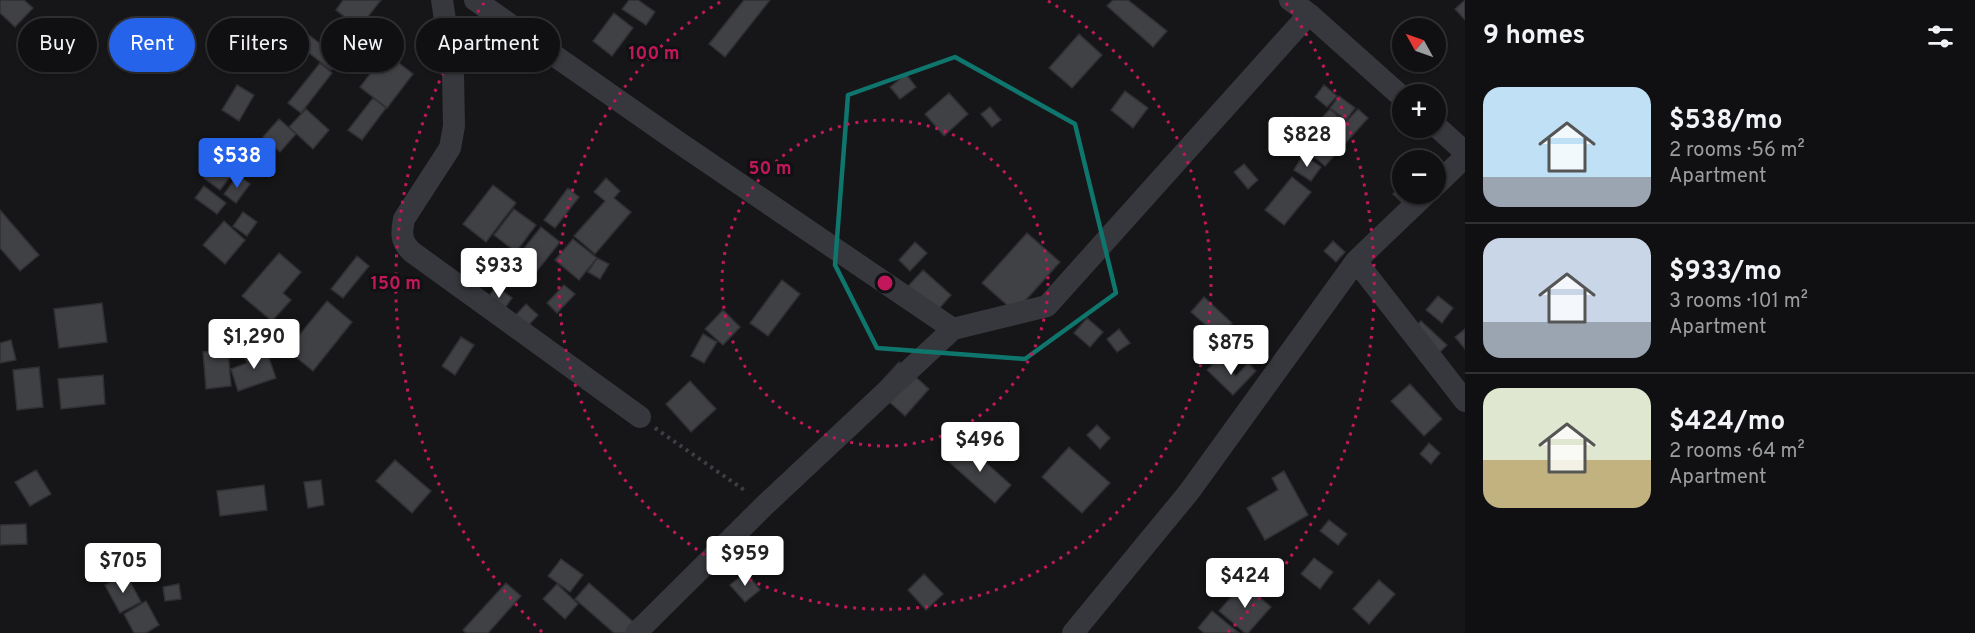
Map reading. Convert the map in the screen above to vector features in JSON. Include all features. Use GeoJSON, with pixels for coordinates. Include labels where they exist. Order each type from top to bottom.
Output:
{"type":"FeatureCollection","features":[{"type":"Feature","properties":{"kind":"street"},"geometry":{"type":"LineString","coordinates":[[442,0],[453,74],[454,126],[450,148],[404,219],[401,231],[403,244],[640,417]]}},
{"type":"Feature","properties":{"kind":"street"},"geometry":{"type":"LineString","coordinates":[[476,0],[953,329]]}},
{"type":"Feature","properties":{"kind":"street"},"geometry":{"type":"LineString","coordinates":[[1290,0],[1309,14],[1392,88]]}},
{"type":"Feature","properties":{"kind":"street"},"geometry":{"type":"LineString","coordinates":[[636,633],[765,505],[953,329],[1047,306],[1309,14]]}},
{"type":"Feature","properties":{"kind":"street"},"geometry":{"type":"LineString","coordinates":[[1446,136],[1465,154],[1446,174]]}},
{"type":"Feature","properties":{"kind":"street"},"geometry":{"type":"LineString","coordinates":[[1073,633],[1190,492],[1356,261],[1416,204]]}},
{"type":"Feature","properties":{"kind":"street"},"geometry":{"type":"LineString","coordinates":[[1356,261],[1465,401]]}},
{"type":"Feature","properties":{"kind":"path"},"geometry":{"type":"LineString","coordinates":[[640,417],[765,505]]}},
{"type":"Feature","properties":{"kind":"highlighted area"},"geometry":{"type":"Polygon","coordinates":[[[955,57],[1075,124],[1116,293],[1025,359],[877,348],[835,265],[848,95],[955,57]]]}},
{"type":"Feature","properties":{"kind":"building"},"geometry":{"type":"Polygon","coordinates":[[[0,0],[24,0],[33,8],[24,18],[18,18],[18,24],[15,27],[0,13],[0,0]]]}},
{"type":"Feature","properties":{"kind":"building"},"geometry":{"type":"Polygon","coordinates":[[[343,0],[381,0],[367,18],[346,18],[336,10],[343,0]]]}},
{"type":"Feature","properties":{"kind":"building"},"geometry":{"type":"Polygon","coordinates":[[[629,0],[638,0],[655,12],[646,25],[622,9],[629,0]]]}},
{"type":"Feature","properties":{"kind":"building"},"geometry":{"type":"Polygon","coordinates":[[[744,0],[770,0],[725,57],[709,44],[744,0]]]}},
{"type":"Feature","properties":{"kind":"building"},"geometry":{"type":"Polygon","coordinates":[[[1113,0],[1128,0],[1167,31],[1153,47],[1107,6],[1113,0]]]}},
{"type":"Feature","properties":{"kind":"building"},"geometry":{"type":"Polygon","coordinates":[[[1465,0],[1465,20],[1455,9],[1465,0]]]}},
{"type":"Feature","properties":{"kind":"building"},"geometry":{"type":"Polygon","coordinates":[[[614,13],[633,28],[612,56],[593,41],[614,13]]]}},
{"type":"Feature","properties":{"kind":"building"},"geometry":{"type":"Polygon","coordinates":[[[1079,34],[1102,55],[1072,88],[1049,68],[1079,34]]]}},
{"type":"Feature","properties":{"kind":"building"},"geometry":{"type":"Polygon","coordinates":[[[309,35],[321,44],[321,62],[309,53],[309,35]]]}},
{"type":"Feature","properties":{"kind":"building"},"geometry":{"type":"Polygon","coordinates":[[[320,63],[321,72],[332,73],[301,113],[288,103],[320,63]]]}},
{"type":"Feature","properties":{"kind":"building"},"geometry":{"type":"Polygon","coordinates":[[[404,67],[413,74],[387,108],[360,87],[371,72],[404,72],[404,67]]]}},
{"type":"Feature","properties":{"kind":"building"},"geometry":{"type":"Polygon","coordinates":[[[906,74],[916,87],[900,99],[890,87],[906,74]]]}},
{"type":"Feature","properties":{"kind":"building"},"geometry":{"type":"Polygon","coordinates":[[[237,85],[254,95],[239,121],[222,110],[237,85]]]}},
{"type":"Feature","properties":{"kind":"building"},"geometry":{"type":"Polygon","coordinates":[[[1324,85],[1337,96],[1327,107],[1315,97],[1324,85]]]}},
{"type":"Feature","properties":{"kind":"building"},"geometry":{"type":"Polygon","coordinates":[[[1125,91],[1148,108],[1133,128],[1111,110],[1125,91]]]}},
{"type":"Feature","properties":{"kind":"building"},"geometry":{"type":"Polygon","coordinates":[[[949,93],[968,114],[944,136],[925,114],[949,93]]]}},
{"type":"Feature","properties":{"kind":"building"},"geometry":{"type":"Polygon","coordinates":[[[1339,96],[1355,108],[1346,120],[1330,108],[1339,96]]]}},
{"type":"Feature","properties":{"kind":"building"},"geometry":{"type":"Polygon","coordinates":[[[373,98],[386,108],[362,140],[348,130],[373,98]]]}},
{"type":"Feature","properties":{"kind":"building"},"geometry":{"type":"Polygon","coordinates":[[[990,107],[1001,120],[992,127],[981,114],[990,107]]]}},
{"type":"Feature","properties":{"kind":"building"},"geometry":{"type":"Polygon","coordinates":[[[306,109],[329,130],[313,149],[289,127],[306,109]]]}},
{"type":"Feature","properties":{"kind":"building"},"geometry":{"type":"Polygon","coordinates":[[[1330,109],[1345,123],[1358,109],[1368,118],[1325,166],[1299,144],[1330,109]]]}},
{"type":"Feature","properties":{"kind":"building"},"geometry":{"type":"Polygon","coordinates":[[[1291,117],[1305,129],[1285,151],[1271,138],[1291,117]]]}},
{"type":"Feature","properties":{"kind":"building"},"geometry":{"type":"Polygon","coordinates":[[[279,119],[296,134],[280,152],[263,137],[279,119]]]}},
{"type":"Feature","properties":{"kind":"building"},"geometry":{"type":"Polygon","coordinates":[[[1303,155],[1321,167],[1311,181],[1294,170],[1303,155]]]}},
{"type":"Feature","properties":{"kind":"building"},"geometry":{"type":"Polygon","coordinates":[[[1244,164],[1258,180],[1248,189],[1234,172],[1244,164]]]}},
{"type":"Feature","properties":{"kind":"building"},"geometry":{"type":"Polygon","coordinates":[[[214,165],[230,177],[220,190],[204,178],[214,165]]]}},
{"type":"Feature","properties":{"kind":"building"},"geometry":{"type":"Polygon","coordinates":[[[238,175],[250,184],[236,203],[224,194],[238,175]]]}},
{"type":"Feature","properties":{"kind":"building"},"geometry":{"type":"Polygon","coordinates":[[[1292,177],[1311,192],[1284,225],[1265,210],[1292,177]]]}},
{"type":"Feature","properties":{"kind":"building"},"geometry":{"type":"Polygon","coordinates":[[[606,178],[620,191],[614,198],[631,212],[595,254],[574,236],[605,201],[594,192],[606,178]]]}},
{"type":"Feature","properties":{"kind":"building"},"geometry":{"type":"Polygon","coordinates":[[[493,185],[516,203],[486,242],[463,224],[493,185]]]}},
{"type":"Feature","properties":{"kind":"building"},"geometry":{"type":"Polygon","coordinates":[[[204,186],[226,203],[217,214],[195,198],[204,186]]]}},
{"type":"Feature","properties":{"kind":"building"},"geometry":{"type":"Polygon","coordinates":[[[568,188],[579,197],[555,228],[544,220],[568,188]]]}},
{"type":"Feature","properties":{"kind":"building"},"geometry":{"type":"Polygon","coordinates":[[[514,209],[536,225],[516,252],[494,235],[514,209]]]}},
{"type":"Feature","properties":{"kind":"building"},"geometry":{"type":"Polygon","coordinates":[[[0,210],[39,255],[20,271],[0,248],[0,210]]]}},
{"type":"Feature","properties":{"kind":"building"},"geometry":{"type":"Polygon","coordinates":[[[243,212],[257,222],[247,236],[233,226],[243,212]]]}},
{"type":"Feature","properties":{"kind":"building"},"geometry":{"type":"Polygon","coordinates":[[[224,221],[245,240],[225,264],[203,245],[224,221]]]}},
{"type":"Feature","properties":{"kind":"building"},"geometry":{"type":"Polygon","coordinates":[[[541,227],[560,242],[529,281],[510,266],[541,227]]]}},
{"type":"Feature","properties":{"kind":"building"},"geometry":{"type":"Polygon","coordinates":[[[1027,233],[1060,262],[1015,312],[982,283],[1027,233]]]}},
{"type":"Feature","properties":{"kind":"building"},"geometry":{"type":"Polygon","coordinates":[[[573,239],[597,258],[579,280],[555,260],[573,239]]]}},
{"type":"Feature","properties":{"kind":"building"},"geometry":{"type":"Polygon","coordinates":[[[1333,241],[1345,252],[1336,262],[1324,251],[1333,241]]]}},
{"type":"Feature","properties":{"kind":"building"},"geometry":{"type":"Polygon","coordinates":[[[915,242],[927,253],[910,271],[899,260],[915,242]]]}},
{"type":"Feature","properties":{"kind":"building"},"geometry":{"type":"Polygon","coordinates":[[[279,253],[301,272],[283,293],[291,300],[272,321],[242,296],[279,253]]]}},
{"type":"Feature","properties":{"kind":"building"},"geometry":{"type":"Polygon","coordinates":[[[357,256],[369,266],[343,298],[331,289],[357,256]]]}},
{"type":"Feature","properties":{"kind":"building"},"geometry":{"type":"Polygon","coordinates":[[[597,258],[609,264],[600,279],[588,272],[597,258]]]}},
{"type":"Feature","properties":{"kind":"building"},"geometry":{"type":"Polygon","coordinates":[[[923,270],[951,295],[929,320],[900,295],[923,270]]]}},
{"type":"Feature","properties":{"kind":"building"},"geometry":{"type":"Polygon","coordinates":[[[782,280],[800,294],[768,336],[750,323],[782,280]]]}},
{"type":"Feature","properties":{"kind":"building"},"geometry":{"type":"Polygon","coordinates":[[[564,285],[575,294],[557,313],[547,303],[564,285]]]}},
{"type":"Feature","properties":{"kind":"building"},"geometry":{"type":"Polygon","coordinates":[[[496,286],[512,298],[502,312],[486,300],[496,286]]]}},
{"type":"Feature","properties":{"kind":"building"},"geometry":{"type":"Polygon","coordinates":[[[1438,296],[1453,308],[1442,323],[1426,310],[1438,296]]]}},
{"type":"Feature","properties":{"kind":"building"},"geometry":{"type":"Polygon","coordinates":[[[1204,297],[1232,323],[1219,337],[1191,312],[1204,297]]]}},
{"type":"Feature","properties":{"kind":"building"},"geometry":{"type":"Polygon","coordinates":[[[327,301],[352,322],[313,371],[275,340],[284,328],[297,338],[327,301]]]}},
{"type":"Feature","properties":{"kind":"building"},"geometry":{"type":"Polygon","coordinates":[[[102,303],[107,342],[59,348],[54,309],[102,303]]]}},
{"type":"Feature","properties":{"kind":"building"},"geometry":{"type":"Polygon","coordinates":[[[526,304],[538,315],[525,329],[513,318],[526,304]]]}},
{"type":"Feature","properties":{"kind":"building"},"geometry":{"type":"Polygon","coordinates":[[[723,310],[740,327],[723,345],[705,329],[723,310]]]}},
{"type":"Feature","properties":{"kind":"building"},"geometry":{"type":"Polygon","coordinates":[[[1087,318],[1103,332],[1090,347],[1074,333],[1087,318]]]}},
{"type":"Feature","properties":{"kind":"building"},"geometry":{"type":"Polygon","coordinates":[[[1421,321],[1447,345],[1436,356],[1410,332],[1421,321]]]}},
{"type":"Feature","properties":{"kind":"building"},"geometry":{"type":"Polygon","coordinates":[[[1119,329],[1130,343],[1117,352],[1107,339],[1119,329]]]}},
{"type":"Feature","properties":{"kind":"building"},"geometry":{"type":"Polygon","coordinates":[[[1465,329],[1465,349],[1455,337],[1465,329]]]}},
{"type":"Feature","properties":{"kind":"building"},"geometry":{"type":"Polygon","coordinates":[[[703,334],[717,342],[704,363],[691,356],[703,334]]]}},
{"type":"Feature","properties":{"kind":"building"},"geometry":{"type":"Polygon","coordinates":[[[461,337],[474,345],[455,375],[442,366],[461,337]]]}},
{"type":"Feature","properties":{"kind":"building"},"geometry":{"type":"Polygon","coordinates":[[[11,340],[16,360],[0,363],[0,343],[11,340]]]}},
{"type":"Feature","properties":{"kind":"building"},"geometry":{"type":"Polygon","coordinates":[[[265,347],[276,378],[238,391],[231,369],[247,363],[244,354],[265,347]]]}},
{"type":"Feature","properties":{"kind":"building"},"geometry":{"type":"Polygon","coordinates":[[[228,350],[231,386],[206,389],[203,352],[228,350]]]}},
{"type":"Feature","properties":{"kind":"building"},"geometry":{"type":"Polygon","coordinates":[[[1218,359],[1236,376],[1248,363],[1256,371],[1233,395],[1207,370],[1218,359]]]}},
{"type":"Feature","properties":{"kind":"building"},"geometry":{"type":"Polygon","coordinates":[[[899,362],[929,389],[905,416],[875,389],[899,362]]]}},
{"type":"Feature","properties":{"kind":"building"},"geometry":{"type":"Polygon","coordinates":[[[39,367],[43,407],[17,410],[13,370],[39,367]]]}},
{"type":"Feature","properties":{"kind":"building"},"geometry":{"type":"Polygon","coordinates":[[[103,375],[105,404],[61,409],[58,379],[103,375]]]}},
{"type":"Feature","properties":{"kind":"building"},"geometry":{"type":"Polygon","coordinates":[[[690,381],[716,409],[691,432],[666,404],[690,381]]]}},
{"type":"Feature","properties":{"kind":"building"},"geometry":{"type":"Polygon","coordinates":[[[1410,384],[1442,419],[1424,436],[1391,401],[1410,384]]]}},
{"type":"Feature","properties":{"kind":"building"},"geometry":{"type":"Polygon","coordinates":[[[1097,425],[1110,438],[1100,449],[1087,435],[1097,425]]]}},
{"type":"Feature","properties":{"kind":"building"},"geometry":{"type":"Polygon","coordinates":[[[1429,443],[1440,453],[1431,464],[1420,454],[1429,443]]]}},
{"type":"Feature","properties":{"kind":"building"},"geometry":{"type":"Polygon","coordinates":[[[965,444],[1011,485],[995,503],[949,462],[965,444]]]}},
{"type":"Feature","properties":{"kind":"building"},"geometry":{"type":"Polygon","coordinates":[[[1069,447],[1110,483],[1082,513],[1042,477],[1069,447]]]}},
{"type":"Feature","properties":{"kind":"building"},"geometry":{"type":"Polygon","coordinates":[[[395,460],[431,491],[412,513],[376,481],[395,460]]]}},
{"type":"Feature","properties":{"kind":"building"},"geometry":{"type":"Polygon","coordinates":[[[36,470],[51,494],[30,506],[15,482],[36,470]]]}},
{"type":"Feature","properties":{"kind":"building"},"geometry":{"type":"Polygon","coordinates":[[[1284,471],[1308,515],[1265,540],[1247,508],[1278,490],[1272,478],[1284,471]]]}},
{"type":"Feature","properties":{"kind":"building"},"geometry":{"type":"Polygon","coordinates":[[[321,480],[324,505],[308,508],[304,482],[321,480]]]}},
{"type":"Feature","properties":{"kind":"building"},"geometry":{"type":"Polygon","coordinates":[[[264,485],[267,510],[220,516],[217,491],[264,485]]]}},
{"type":"Feature","properties":{"kind":"building"},"geometry":{"type":"Polygon","coordinates":[[[1329,520],[1347,534],[1338,545],[1320,531],[1329,520]]]}},
{"type":"Feature","properties":{"kind":"building"},"geometry":{"type":"Polygon","coordinates":[[[26,524],[27,544],[0,545],[0,525],[26,524]]]}},
{"type":"Feature","properties":{"kind":"building"},"geometry":{"type":"Polygon","coordinates":[[[1314,558],[1333,572],[1320,589],[1301,574],[1314,558]]]}},
{"type":"Feature","properties":{"kind":"building"},"geometry":{"type":"Polygon","coordinates":[[[561,559],[583,575],[570,592],[548,576],[561,559]]]}},
{"type":"Feature","properties":{"kind":"building"},"geometry":{"type":"Polygon","coordinates":[[[746,572],[760,590],[745,602],[730,585],[746,572]]]}},
{"type":"Feature","properties":{"kind":"building"},"geometry":{"type":"Polygon","coordinates":[[[126,574],[141,602],[120,613],[105,585],[126,574]]]}},
{"type":"Feature","properties":{"kind":"building"},"geometry":{"type":"Polygon","coordinates":[[[924,574],[943,594],[926,610],[908,590],[924,574]]]}},
{"type":"Feature","properties":{"kind":"building"},"geometry":{"type":"Polygon","coordinates":[[[1379,580],[1395,594],[1369,624],[1353,609],[1379,580]]]}},
{"type":"Feature","properties":{"kind":"building"},"geometry":{"type":"Polygon","coordinates":[[[506,583],[521,596],[488,633],[466,633],[463,630],[506,583]]]}},
{"type":"Feature","properties":{"kind":"building"},"geometry":{"type":"Polygon","coordinates":[[[589,583],[646,633],[614,633],[575,599],[589,583]]]}},
{"type":"Feature","properties":{"kind":"building"},"geometry":{"type":"Polygon","coordinates":[[[1243,583],[1271,607],[1248,633],[1245,633],[1219,611],[1243,583]]]}},
{"type":"Feature","properties":{"kind":"building"},"geometry":{"type":"Polygon","coordinates":[[[179,584],[181,599],[165,601],[163,587],[179,584]]]}},
{"type":"Feature","properties":{"kind":"building"},"geometry":{"type":"Polygon","coordinates":[[[557,584],[578,604],[565,619],[543,599],[557,584]]]}},
{"type":"Feature","properties":{"kind":"building"},"geometry":{"type":"Polygon","coordinates":[[[146,601],[159,625],[146,633],[134,633],[124,614],[146,601]]]}},
{"type":"Feature","properties":{"kind":"building"},"geometry":{"type":"Polygon","coordinates":[[[1212,611],[1239,633],[1204,633],[1198,628],[1212,611]]]}}]}
